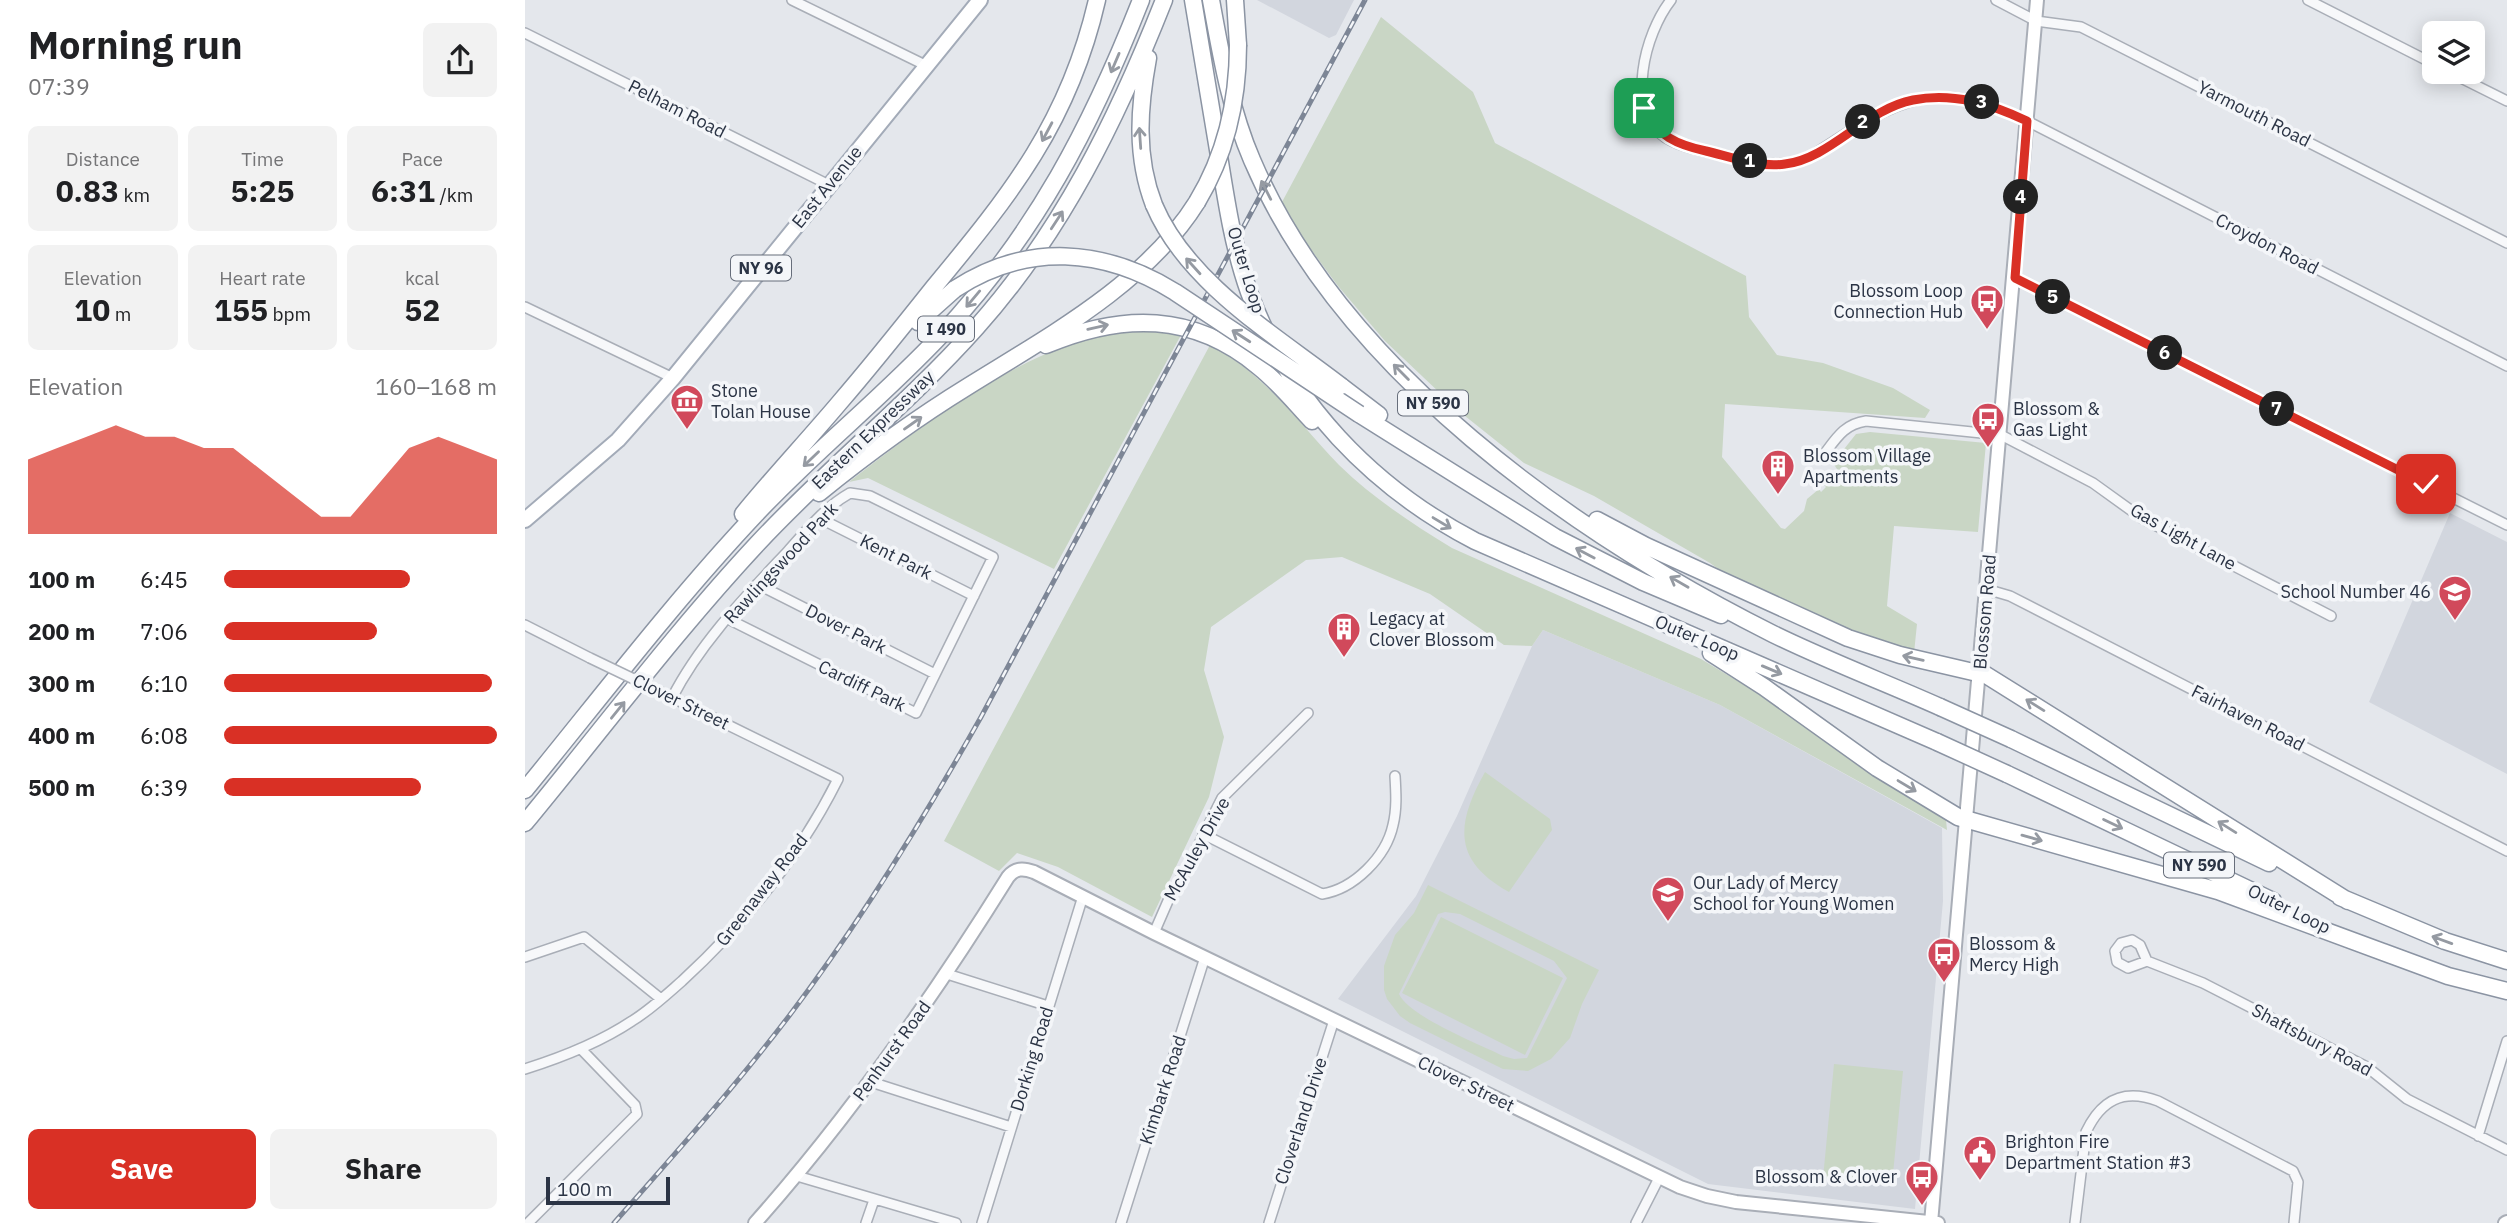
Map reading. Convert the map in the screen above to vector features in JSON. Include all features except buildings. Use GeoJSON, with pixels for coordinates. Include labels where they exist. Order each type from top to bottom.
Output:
{"type":"FeatureCollection","features":[{"type":"Feature","properties":{"kind":"highway"},"geometry":{"type":"LineString","coordinates":[[677,604],[751,504],[840,403],[1021,178],[1049,130],[1072,81],[1097,0]]}},
{"type":"Feature","properties":{"kind":"highway","name":"Eastern Expressway"},"geometry":{"type":"LineString","coordinates":[[525,790],[677,604],[758,512],[933,343],[993,274],[1038,212],[1076,147],[1109,78],[1141,0]]}},
{"type":"Feature","properties":{"kind":"highway"},"geometry":{"type":"LineString","coordinates":[[1187,0],[1211,111]]}},
{"type":"Feature","properties":{"kind":"highway","name":"Outer Loop"},"geometry":{"type":"LineString","coordinates":[[1193,0],[1240,260],[1253,303],[1265,331],[1313,408],[1353,454],[1386,484],[1423,511],[1475,541],[1937,742],[2335,931],[2448,976],[2507,991]]}},
{"type":"Feature","properties":{"kind":"highway","name":"Outer Loop"},"geometry":{"type":"LineString","coordinates":[[1211,0],[1238,123],[1257,172],[1286,226],[1319,277],[1368,337],[1421,392],[1478,442],[1563,508],[1639,558],[1758,625],[1827,659],[2011,739],[2348,901],[2445,942],[2507,961]]}},
{"type":"Feature","properties":{"kind":"highway"},"geometry":{"type":"LineString","coordinates":[[729,575],[831,484],[919,419],[1102,299],[1134,275],[1168,242],[1197,202],[1215,169],[1228,130],[1236,88],[1238,45],[1235,0]]}},
{"type":"Feature","properties":{"kind":"highway"},"geometry":{"type":"LineString","coordinates":[[1162,4],[1147,67],[1140,118],[1144,170],[1154,205],[1174,242],[1201,275],[1341,386],[1482,492]]}},
{"type":"Feature","properties":{"kind":"highway","name":"Eastern Expressway"},"geometry":{"type":"LineString","coordinates":[[525,823],[729,575],[791,509],[954,351],[1014,282],[1057,221],[1092,162],[1125,94],[1162,4]]}},
{"type":"Feature","properties":{"kind":"highway"},"geometry":{"type":"LineString","coordinates":[[840,403],[926,313],[955,289],[998,267],[1037,258],[1081,257],[1120,265],[1168,287],[1359,414],[1547,533],[1619,571],[1827,659]]}},
{"type":"Feature","properties":{"kind":"highway"},"geometry":{"type":"LineString","coordinates":[[991,372],[1047,344],[1100,326],[1144,322],[1184,328],[1227,345],[1252,361],[1339,447],[1386,484]]}},
{"type":"Feature","properties":{"kind":"highway"},"geometry":{"type":"LineString","coordinates":[[1478,442],[1595,518],[1667,556],[1857,642],[1990,677],[2348,901]]}},
{"type":"Feature","properties":{"kind":"highway"},"geometry":{"type":"LineString","coordinates":[[1642,614],[1740,671],[1877,768],[1966,820],[2226,894],[2391,955]]}},
{"type":"Feature","properties":{"kind":"highway"},"geometry":{"type":"LineString","coordinates":[[525,775],[581,721]]}},
{"type":"Feature","properties":{"kind":"highway"},"geometry":{"type":"LineString","coordinates":[[525,833],[575,763]]}},
{"type":"Feature","properties":{"kind":"main road","name":"East Avenue"},"geometry":{"type":"LineString","coordinates":[[525,520],[618,440],[673,378],[980,0]]}},
{"type":"Feature","properties":{"kind":"street"},"geometry":{"type":"LineString","coordinates":[[793,0],[927,66]]}},
{"type":"Feature","properties":{"kind":"street","name":"Croydon Road"},"geometry":{"type":"LineString","coordinates":[[1671,0],[1661,14],[1651,37],[1641,88],[1644,108],[1654,127],[1668,139],[1681,145],[1754,162],[1776,165],[1793,163],[1813,155],[1878,113],[1906,102],[1926,98],[1978,101],[2027,121],[2507,366]]}},
{"type":"Feature","properties":{"kind":"street","name":"Yarmouth Road"},"geometry":{"type":"LineString","coordinates":[[1996,0],[2036,21],[2081,27],[2507,243]]}},
{"type":"Feature","properties":{"kind":"street","name":"Blossom Road"},"geometry":{"type":"LineString","coordinates":[[1931,1223],[2038,0]]}},
{"type":"Feature","properties":{"kind":"street"},"geometry":{"type":"LineString","coordinates":[[2308,0],[2422,58]]}},
{"type":"Feature","properties":{"kind":"street","name":"Pelham Road"},"geometry":{"type":"LineString","coordinates":[[525,33],[829,185]]}},
{"type":"Feature","properties":{"kind":"street"},"geometry":{"type":"LineString","coordinates":[[2473,84],[2507,101]]}},
{"type":"Feature","properties":{"kind":"street"},"geometry":{"type":"LineString","coordinates":[[2015,278],[2507,524]]}},
{"type":"Feature","properties":{"kind":"street"},"geometry":{"type":"LineString","coordinates":[[525,307],[673,378]]}},
{"type":"Feature","properties":{"kind":"street"},"geometry":{"type":"LineString","coordinates":[[1825,453],[1844,429],[1854,422],[2001,435]]}},
{"type":"Feature","properties":{"kind":"street","name":"Gas Light Lane"},"geometry":{"type":"LineString","coordinates":[[2001,435],[2093,483],[2143,519],[2332,616]]}},
{"type":"Feature","properties":{"kind":"street","name":"Rawlingswood Park"},"geometry":{"type":"LineString","coordinates":[[669,696],[757,584],[819,518],[850,493],[863,494],[993,557]]}},
{"type":"Feature","properties":{"kind":"street","name":"Kent Park"},"geometry":{"type":"LineString","coordinates":[[819,518],[974,596]]}},
{"type":"Feature","properties":{"kind":"street","name":"Cardiff Park"},"geometry":{"type":"LineString","coordinates":[[727,619],[916,713],[993,557]]}},
{"type":"Feature","properties":{"kind":"street","name":"Dover Park"},"geometry":{"type":"LineString","coordinates":[[757,584],[935,674]]}},
{"type":"Feature","properties":{"kind":"street","name":"Fairhaven Road"},"geometry":{"type":"LineString","coordinates":[[1986,589],[2010,596],[2507,851]]}},
{"type":"Feature","properties":{"kind":"street","name":"Clover Street"},"geometry":{"type":"LineString","coordinates":[[525,625],[838,779]]}},
{"type":"Feature","properties":{"kind":"street","name":"McAuley Drive"},"geometry":{"type":"LineString","coordinates":[[1154,933],[1171,894],[1222,798],[1308,713]]}},
{"type":"Feature","properties":{"kind":"street"},"geometry":{"type":"LineString","coordinates":[[1203,834],[1322,894],[1335,892],[1355,880],[1377,858],[1392,828],[1396,803],[1395,776]]}},
{"type":"Feature","properties":{"kind":"street","name":"Greenaway Road"},"geometry":{"type":"LineString","coordinates":[[525,1069],[581,1049],[634,1020],[713,952],[758,901],[817,818],[838,779]]}},
{"type":"Feature","properties":{"kind":"street","name":"Clover Street"},"geometry":{"type":"LineString","coordinates":[[1017,869],[1034,872],[1659,1178],[1698,1193],[1726,1200],[1938,1223]]}},
{"type":"Feature","properties":{"kind":"street","name":"Penhurst Road"},"geometry":{"type":"LineString","coordinates":[[755,1223],[797,1176],[871,1082],[947,974],[1008,877],[1017,869]]}},
{"type":"Feature","properties":{"kind":"street","name":"Dorking Road"},"geometry":{"type":"LineString","coordinates":[[982,1223],[1083,896]]}},
{"type":"Feature","properties":{"kind":"street"},"geometry":{"type":"LineString","coordinates":[[525,957],[584,937],[661,999]]}},
{"type":"Feature","properties":{"kind":"street","name":"Kimbark Road"},"geometry":{"type":"LineString","coordinates":[[1121,1223],[1205,957]]}},
{"type":"Feature","properties":{"kind":"street","name":"Shaftsbury Road"},"geometry":{"type":"LineString","coordinates":[[2147,961],[2203,983],[2367,1067],[2407,1099],[2507,1150]]}},
{"type":"Feature","properties":{"kind":"street"},"geometry":{"type":"LineString","coordinates":[[947,974],[1048,1006]]}},
{"type":"Feature","properties":{"kind":"street","name":"Cloverland Drive"},"geometry":{"type":"LineString","coordinates":[[1269,1223],[1333,1020]]}},
{"type":"Feature","properties":{"kind":"street"},"geometry":{"type":"LineString","coordinates":[[2478,1136],[2507,1041]]}},
{"type":"Feature","properties":{"kind":"street"},"geometry":{"type":"LineString","coordinates":[[528,1223],[637,1114],[635,1105],[581,1049]]}},
{"type":"Feature","properties":{"kind":"street"},"geometry":{"type":"LineString","coordinates":[[871,1082],[1011,1127]]}},
{"type":"Feature","properties":{"kind":"street"},"geometry":{"type":"LineString","coordinates":[[2075,1223],[2086,1132],[2092,1118],[2103,1106],[2116,1098],[2133,1095],[2158,1101],[2293,1171],[2298,1180],[2294,1223]]}},
{"type":"Feature","properties":{"kind":"street"},"geometry":{"type":"LineString","coordinates":[[797,1176],[956,1223]]}},
{"type":"Feature","properties":{"kind":"street"},"geometry":{"type":"LineString","coordinates":[[1636,1223],[1659,1178]]}},
{"type":"Feature","properties":{"kind":"street"},"geometry":{"type":"LineString","coordinates":[[866,1223],[874,1200]]}},
{"type":"Feature","properties":{"kind":"shaded area"},"geometry":{"type":"Polygon","coordinates":[[[1257,0],[1354,0],[1336,35],[1329,38],[1257,0]]]}},
{"type":"Feature","properties":{"kind":"shaded area","name":"School Number 46"},"geometry":{"type":"Polygon","coordinates":[[[2450,513],[2507,542],[2507,774],[2369,702],[2450,513]]]}},
{"type":"Feature","properties":{"kind":"shaded area","name":"Our Lady of Mercy School for Young Women"},"geometry":{"type":"Polygon","coordinates":[[[1543,630],[1720,705],[1942,828],[1943,901],[1915,1209],[1708,1184],[1338,999],[1416,896],[1457,816],[1532,646],[1543,630]]]}},
{"type":"Feature","properties":{"kind":"green space"},"geometry":{"type":"Polygon","coordinates":[[[1381,17],[1473,92],[1495,143],[1746,276],[1749,317],[1777,355],[1823,363],[1893,388],[1930,410],[1925,418],[1725,404],[1722,457],[1781,528],[1785,529],[1804,511],[1807,499],[1819,489],[1821,492],[1826,487],[1824,485],[1839,472],[1833,463],[1856,434],[1870,432],[1986,443],[1978,532],[1894,526],[1887,606],[1917,624],[1914,653],[1888,647],[1735,581],[1710,563],[1594,496],[1524,463],[1460,412],[1385,341],[1338,286],[1304,240],[1282,202],[1381,17]]]}},
{"type":"Feature","properties":{"kind":"green space"},"geometry":{"type":"Polygon","coordinates":[[[1116,330],[1146,330],[1181,335],[1054,569],[868,478],[849,482],[975,391],[1044,354],[1116,330]]]}},
{"type":"Feature","properties":{"kind":"green space"},"geometry":{"type":"Polygon","coordinates":[[[1210,345],[1229,356],[1264,384],[1352,477],[1422,529],[1452,548],[1701,659],[1764,697],[1864,770],[1946,820],[1947,830],[1720,705],[1543,630],[1532,646],[1504,645],[1430,594],[1342,557],[1306,560],[1211,627],[1204,670],[1224,737],[1209,797],[1152,917],[1058,867],[1017,853],[999,871],[944,841],[1210,345]]]}},
{"type":"Feature","properties":{"kind":"green space"},"geometry":{"type":"Polygon","coordinates":[[[1485,772],[1550,819],[1552,830],[1509,892],[1490,880],[1477,867],[1465,840],[1469,808],[1485,772]]]}},
{"type":"Feature","properties":{"kind":"green space"},"geometry":{"type":"Polygon","coordinates":[[[1428,885],[1599,970],[1582,1004],[1570,1038],[1551,1059],[1528,1071],[1503,1069],[1400,1016],[1387,999],[1384,990],[1384,966],[1395,935],[1414,913],[1428,885]],[[1438,914],[1399,994],[1416,1012],[1445,1029],[1503,1056],[1527,1058],[1567,978],[1554,961],[1460,914],[1438,914]]]}},
{"type":"Feature","properties":{"kind":"green space"},"geometry":{"type":"Polygon","coordinates":[[[1441,917],[1563,978],[1525,1055],[1402,993],[1441,917]]]}},
{"type":"Feature","properties":{"kind":"green space"},"geometry":{"type":"Polygon","coordinates":[[[1834,1064],[1903,1071],[1892,1184],[1823,1178],[1834,1064]]]}},
{"type":"Feature","properties":{"kind":"railway"},"geometry":{"type":"LineString","coordinates":[[614,1223],[725,1095],[789,1016],[841,944],[914,832],[981,717],[1365,0]]}},
{"type":"Feature","properties":{"kind":"place","name":"Blossom Loop Connection Hub"},"geometry":{"type":"Point","coordinates":[1987,331]}},
{"type":"Feature","properties":{"kind":"place","name":"Stone Tolan House"},"geometry":{"type":"Point","coordinates":[687,431]}},
{"type":"Feature","properties":{"kind":"place","name":"Blossom & Gas Light"},"geometry":{"type":"Point","coordinates":[1988,449]}},
{"type":"Feature","properties":{"kind":"place","name":"Blossom Village Apartments"},"geometry":{"type":"Point","coordinates":[1778,496]}},
{"type":"Feature","properties":{"kind":"place","name":"School Number 46"},"geometry":{"type":"Point","coordinates":[2455,622]}},
{"type":"Feature","properties":{"kind":"place","name":"Legacy at Clover Blossom"},"geometry":{"type":"Point","coordinates":[1344,659]}},
{"type":"Feature","properties":{"kind":"place","name":"Our Lady of Mercy School for Young Women"},"geometry":{"type":"Point","coordinates":[1668,923]}},
{"type":"Feature","properties":{"kind":"place","name":"Blossom & Mercy High"},"geometry":{"type":"Point","coordinates":[1944,984]}},
{"type":"Feature","properties":{"kind":"place","name":"Brighton Fire Department Station #3"},"geometry":{"type":"Point","coordinates":[1980,1182]}},
{"type":"Feature","properties":{"kind":"place","name":"Blossom & Clover"},"geometry":{"type":"Point","coordinates":[1922,1207]}},
{"type":"Feature","properties":{"kind":"route"},"geometry":{"type":"LineString","coordinates":[[1644,108],[1654,127],[1668,139],[1681,145],[1776,165],[1803,160],[1878,113],[1915,99],[1954,98],[1978,101],[2027,121],[2015,278],[2426,484]]}}]}
